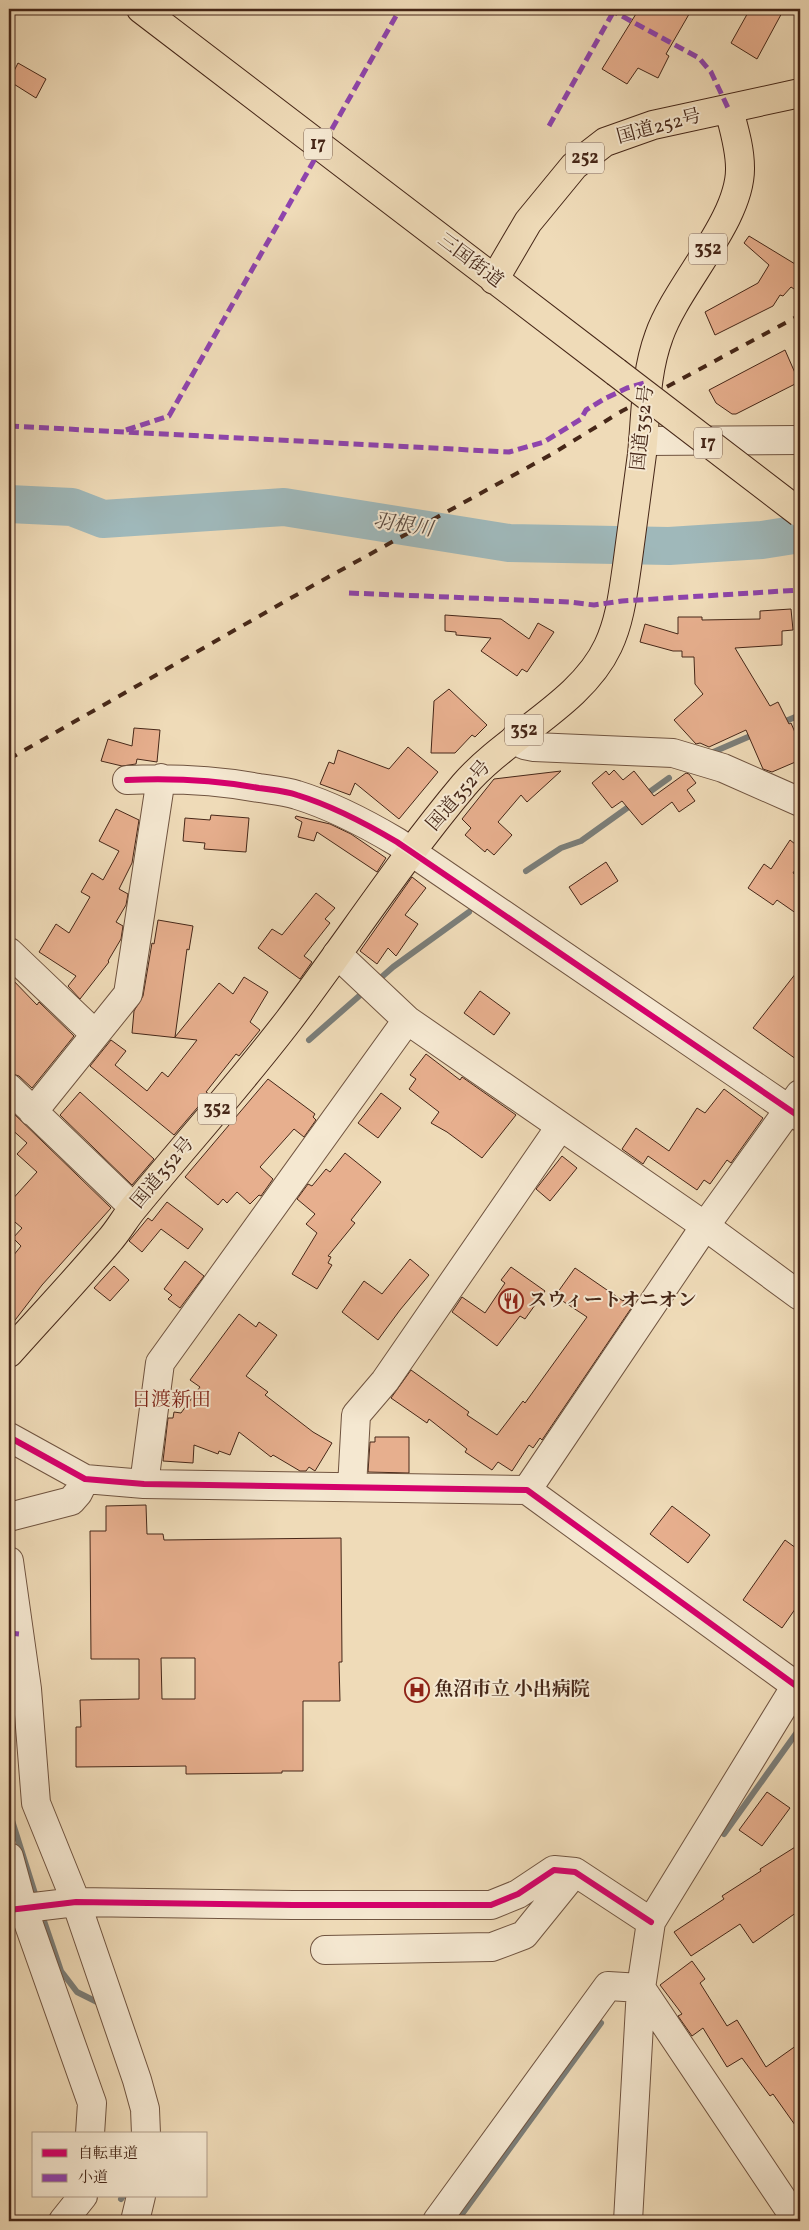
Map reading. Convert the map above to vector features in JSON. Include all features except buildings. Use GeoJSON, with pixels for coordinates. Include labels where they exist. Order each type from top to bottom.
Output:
{"type":"FeatureCollection","features":[{"type":"Feature","properties":{"kind":"highway","name":"三国街道"},"geometry":{"type":"LineString","coordinates":[[141,9],[800,513]]}},
{"type":"Feature","properties":{"kind":"highway","name":"国道252号"},"geometry":{"type":"LineString","coordinates":[[494,280],[528,222],[574,166],[606,142],[652,125],[729,110],[800,93]]}},
{"type":"Feature","properties":{"kind":"highway","name":"国道352号"},"geometry":{"type":"LineString","coordinates":[[9,1353],[112,1238],[133,1207],[258,1059],[466,783],[516,737],[582,686],[597,668],[610,642],[623,592],[642,448],[648,382],[658,336],[669,310],[698,266],[722,222],[739,182],[741,170],[738,148],[729,110]]}},
{"type":"Feature","properties":{"kind":"street"},"geometry":{"type":"LineString","coordinates":[[642,448],[800,440]]}},
{"type":"Feature","properties":{"kind":"street"},"geometry":{"type":"LineString","coordinates":[[516,737],[524,745],[534,747],[673,753],[723,768],[800,802]]}},
{"type":"Feature","properties":{"kind":"street"},"geometry":{"type":"LineString","coordinates":[[33,1112],[128,994],[161,778]]}},
{"type":"Feature","properties":{"kind":"street"},"geometry":{"type":"LineString","coordinates":[[126,780],[161,778],[212,781],[295,794],[359,819],[397,842],[411,854],[796,1106],[705,1226],[527,1490]]}},
{"type":"Feature","properties":{"kind":"street"},"geometry":{"type":"LineString","coordinates":[[9,952],[95,1034]]}},
{"type":"Feature","properties":{"kind":"street"},"geometry":{"type":"LineString","coordinates":[[337,954],[407,1020],[705,1226],[800,1296]]}},
{"type":"Feature","properties":{"kind":"street"},"geometry":{"type":"LineString","coordinates":[[144,1484],[160,1363],[407,1020]]}},
{"type":"Feature","properties":{"kind":"street"},"geometry":{"type":"LineString","coordinates":[[9,1088],[133,1207]]}},
{"type":"Feature","properties":{"kind":"street"},"geometry":{"type":"LineString","coordinates":[[352,1487],[356,1415],[385,1381],[560,1127]]}},
{"type":"Feature","properties":{"kind":"street"},"geometry":{"type":"LineString","coordinates":[[9,1437],[85,1479],[144,1484],[527,1490],[798,1682],[651,1922],[641,1988],[628,2221]]}},
{"type":"Feature","properties":{"kind":"street"},"geometry":{"type":"LineString","coordinates":[[9,1517],[71,1500],[85,1479]]}},
{"type":"Feature","properties":{"kind":"street"},"geometry":{"type":"LineString","coordinates":[[9,1561],[27,1689],[36,1803],[76,1902],[137,2080],[144,2109],[146,2132]]}},
{"type":"Feature","properties":{"kind":"street"},"geometry":{"type":"LineString","coordinates":[[9,1857],[92,2103],[90,2132]]}},
{"type":"Feature","properties":{"kind":"street"},"geometry":{"type":"LineString","coordinates":[[27,1908],[76,1902],[302,1906],[491,1905],[518,1894],[554,1870],[575,1872],[651,1922]]}},
{"type":"Feature","properties":{"kind":"street"},"geometry":{"type":"LineString","coordinates":[[325,1950],[492,1947],[524,1935],[575,1872]]}},
{"type":"Feature","properties":{"kind":"street"},"geometry":{"type":"LineString","coordinates":[[437,2221],[608,1986],[641,1988]]}},
{"type":"Feature","properties":{"kind":"street"},"geometry":{"type":"LineString","coordinates":[[641,1988],[797,2221]]}},
{"type":"Feature","properties":{"kind":"street"},"geometry":{"type":"LineString","coordinates":[[63,2221],[81,2198]]}},
{"type":"Feature","properties":{"kind":"street"},"geometry":{"type":"LineString","coordinates":[[135,2221],[141,2198]]}},
{"type":"Feature","properties":{"kind":"waterway","name":"羽根川"},"geometry":{"type":"LineString","coordinates":[[9,504],[72,507],[103,519],[284,507],[509,543],[669,546],[762,540],[800,534]]}},
{"type":"Feature","properties":{"kind":"waterway"},"geometry":{"type":"LineString","coordinates":[[781,723],[800,715]]}},
{"type":"Feature","properties":{"kind":"waterway"},"geometry":{"type":"LineString","coordinates":[[711,753],[755,734]]}},
{"type":"Feature","properties":{"kind":"waterway"},"geometry":{"type":"LineString","coordinates":[[644,796],[669,778]]}},
{"type":"Feature","properties":{"kind":"waterway"},"geometry":{"type":"LineString","coordinates":[[526,871],[561,848],[581,841],[634,803]]}},
{"type":"Feature","properties":{"kind":"waterway"},"geometry":{"type":"LineString","coordinates":[[376,982],[393,967],[469,912]]}},
{"type":"Feature","properties":{"kind":"waterway"},"geometry":{"type":"LineString","coordinates":[[309,1040],[366,990]]}},
{"type":"Feature","properties":{"kind":"waterway"},"geometry":{"type":"LineString","coordinates":[[724,1834],[800,1728]]}},
{"type":"Feature","properties":{"kind":"waterway"},"geometry":{"type":"LineString","coordinates":[[9,1811],[37,1900]]}},
{"type":"Feature","properties":{"kind":"waterway"},"geometry":{"type":"LineString","coordinates":[[41,1912],[61,1971],[77,1992],[99,2003],[100,2007]]}},
{"type":"Feature","properties":{"kind":"waterway"},"geometry":{"type":"LineString","coordinates":[[457,2221],[601,2023]]}},
{"type":"Feature","properties":{"kind":"railway"},"geometry":{"type":"LineString","coordinates":[[9,759],[312,586],[552,454],[622,411],[800,315]]}},
{"type":"Feature","properties":{"kind":"marked path"},"geometry":{"type":"LineString","coordinates":[[126,430],[169,416],[400,9]]}},
{"type":"Feature","properties":{"kind":"marked path"},"geometry":{"type":"LineString","coordinates":[[609,9],[699,58],[711,72],[729,110]]}},
{"type":"Feature","properties":{"kind":"marked path"},"geometry":{"type":"LineString","coordinates":[[549,126],[615,9]]}},
{"type":"Feature","properties":{"kind":"marked path"},"geometry":{"type":"LineString","coordinates":[[9,426],[509,452],[544,442],[581,419],[586,410],[604,399],[627,388],[648,382]]}},
{"type":"Feature","properties":{"kind":"marked path"},"geometry":{"type":"LineString","coordinates":[[349,593],[569,602],[594,605],[622,601],[800,590]]}},
{"type":"Feature","properties":{"kind":"marked path"},"geometry":{"type":"LineString","coordinates":[[9,1633],[20,1634]]}},
{"type":"Feature","properties":{"kind":"cycle path"},"geometry":{"type":"LineString","coordinates":[[127,780],[193,780],[278,791],[323,804],[373,828],[397,842],[800,1117]]}},
{"type":"Feature","properties":{"kind":"cycle path"},"geometry":{"type":"LineString","coordinates":[[9,1437],[85,1479],[144,1484],[527,1490],[795,1685]]}},
{"type":"Feature","properties":{"kind":"cycle path"},"geometry":{"type":"LineString","coordinates":[[9,1910],[76,1902],[491,1905],[518,1894],[554,1870],[575,1872],[651,1922]]}},
{"type":"Feature","properties":{"kind":"place","name":"スウィートオニオン"},"geometry":{"type":"Point","coordinates":[511,1301]}},
{"type":"Feature","properties":{"kind":"place","name":"魚沼市立 小出病院"},"geometry":{"type":"Point","coordinates":[417,1690]}},
{"type":"Feature","properties":{"kind":"district","name":"日渡新田"},"geometry":{"type":"Point","coordinates":[171,1401]}}]}
